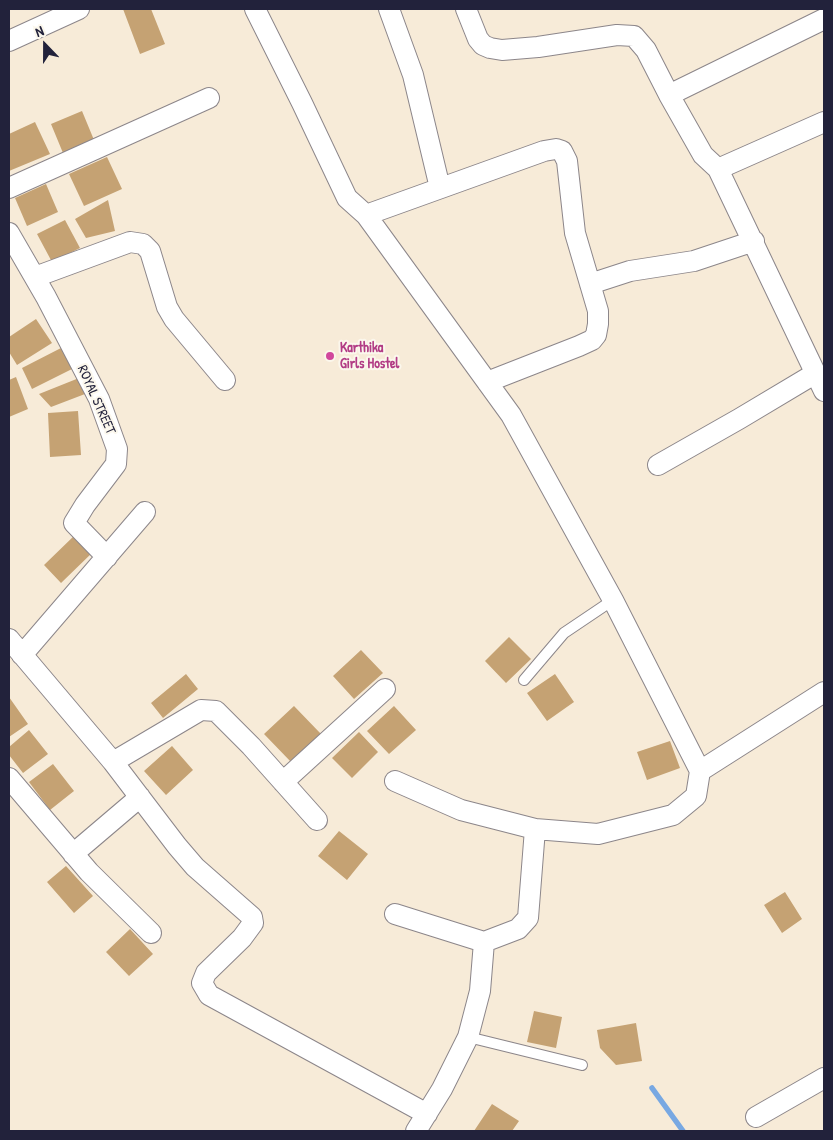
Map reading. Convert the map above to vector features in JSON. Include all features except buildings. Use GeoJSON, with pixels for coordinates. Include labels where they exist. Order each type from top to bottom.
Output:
{"type":"FeatureCollection","features":[{"type":"Feature","properties":{"kind":"street"},"geometry":{"type":"LineString","coordinates":[[9,41],[79,9]]}},
{"type":"Feature","properties":{"kind":"street"},"geometry":{"type":"LineString","coordinates":[[255,9],[347,198],[366,215],[512,415],[613,600],[700,771],[696,796],[673,815],[598,834],[535,829],[461,810],[396,781]]}},
{"type":"Feature","properties":{"kind":"street"},"geometry":{"type":"LineString","coordinates":[[389,9],[413,75],[440,188]]}},
{"type":"Feature","properties":{"kind":"street"},"geometry":{"type":"LineString","coordinates":[[466,9],[478,39],[490,48],[502,50],[617,35],[634,36],[646,50],[669,96],[703,155],[718,169],[824,391]]}},
{"type":"Feature","properties":{"kind":"street"},"geometry":{"type":"LineString","coordinates":[[669,96],[824,19]]}},
{"type":"Feature","properties":{"kind":"street"},"geometry":{"type":"LineString","coordinates":[[9,188],[208,98]]}},
{"type":"Feature","properties":{"kind":"street"},"geometry":{"type":"LineString","coordinates":[[718,169],[824,122]]}},
{"type":"Feature","properties":{"kind":"street"},"geometry":{"type":"LineString","coordinates":[[366,215],[544,151],[556,149],[562,151],[567,161],[575,233],[598,311],[596,335],[592,340],[487,382]]}},
{"type":"Feature","properties":{"kind":"street","name":"ROYAL STREET"},"geometry":{"type":"LineString","coordinates":[[9,233],[99,399],[117,448],[116,464],[84,505],[75,518],[74,523],[107,557]]}},
{"type":"Feature","properties":{"kind":"street"},"geometry":{"type":"LineString","coordinates":[[590,284],[630,271],[694,261],[754,241]]}},
{"type":"Feature","properties":{"kind":"street"},"geometry":{"type":"LineString","coordinates":[[35,278],[130,242],[143,244],[150,252],[168,308],[174,318],[225,380]]}},
{"type":"Feature","properties":{"kind":"street"},"geometry":{"type":"LineString","coordinates":[[658,465],[740,419],[816,373]]}},
{"type":"Feature","properties":{"kind":"street"},"geometry":{"type":"LineString","coordinates":[[22,655],[146,512]]}},
{"type":"Feature","properties":{"kind":"street"},"geometry":{"type":"LineString","coordinates":[[9,639],[113,762],[177,846],[196,867],[252,917],[253,923],[242,938],[206,973],[202,983],[209,995],[427,1114]]}},
{"type":"Feature","properties":{"kind":"street"},"geometry":{"type":"LineString","coordinates":[[283,782],[384,689]]}},
{"type":"Feature","properties":{"kind":"street"},"geometry":{"type":"LineString","coordinates":[[700,771],[824,692]]}},
{"type":"Feature","properties":{"kind":"street"},"geometry":{"type":"LineString","coordinates":[[113,762],[201,710],[216,711],[317,820]]}},
{"type":"Feature","properties":{"kind":"street"},"geometry":{"type":"LineString","coordinates":[[9,778],[89,872],[151,933]]}},
{"type":"Feature","properties":{"kind":"street"},"geometry":{"type":"LineString","coordinates":[[73,854],[140,796]]}},
{"type":"Feature","properties":{"kind":"street"},"geometry":{"type":"LineString","coordinates":[[395,914],[484,942],[518,929],[528,918],[535,829]]}},
{"type":"Feature","properties":{"kind":"street"},"geometry":{"type":"LineString","coordinates":[[416,1131],[442,1089],[468,1037],[480,991],[484,942]]}},
{"type":"Feature","properties":{"kind":"street"},"geometry":{"type":"LineString","coordinates":[[756,1117],[824,1078]]}},
{"type":"Feature","properties":{"kind":"lane"},"geometry":{"type":"LineString","coordinates":[[524,680],[564,633],[613,600]]}},
{"type":"Feature","properties":{"kind":"lane"},"geometry":{"type":"LineString","coordinates":[[468,1037],[582,1065]]}},
{"type":"Feature","properties":{"kind":"waterway"},"geometry":{"type":"LineString","coordinates":[[652,1088],[683,1131]]}},
{"type":"Feature","properties":{"kind":"place","name":"Karthika Girls Hostel"},"geometry":{"type":"Point","coordinates":[330,356]}}]}
